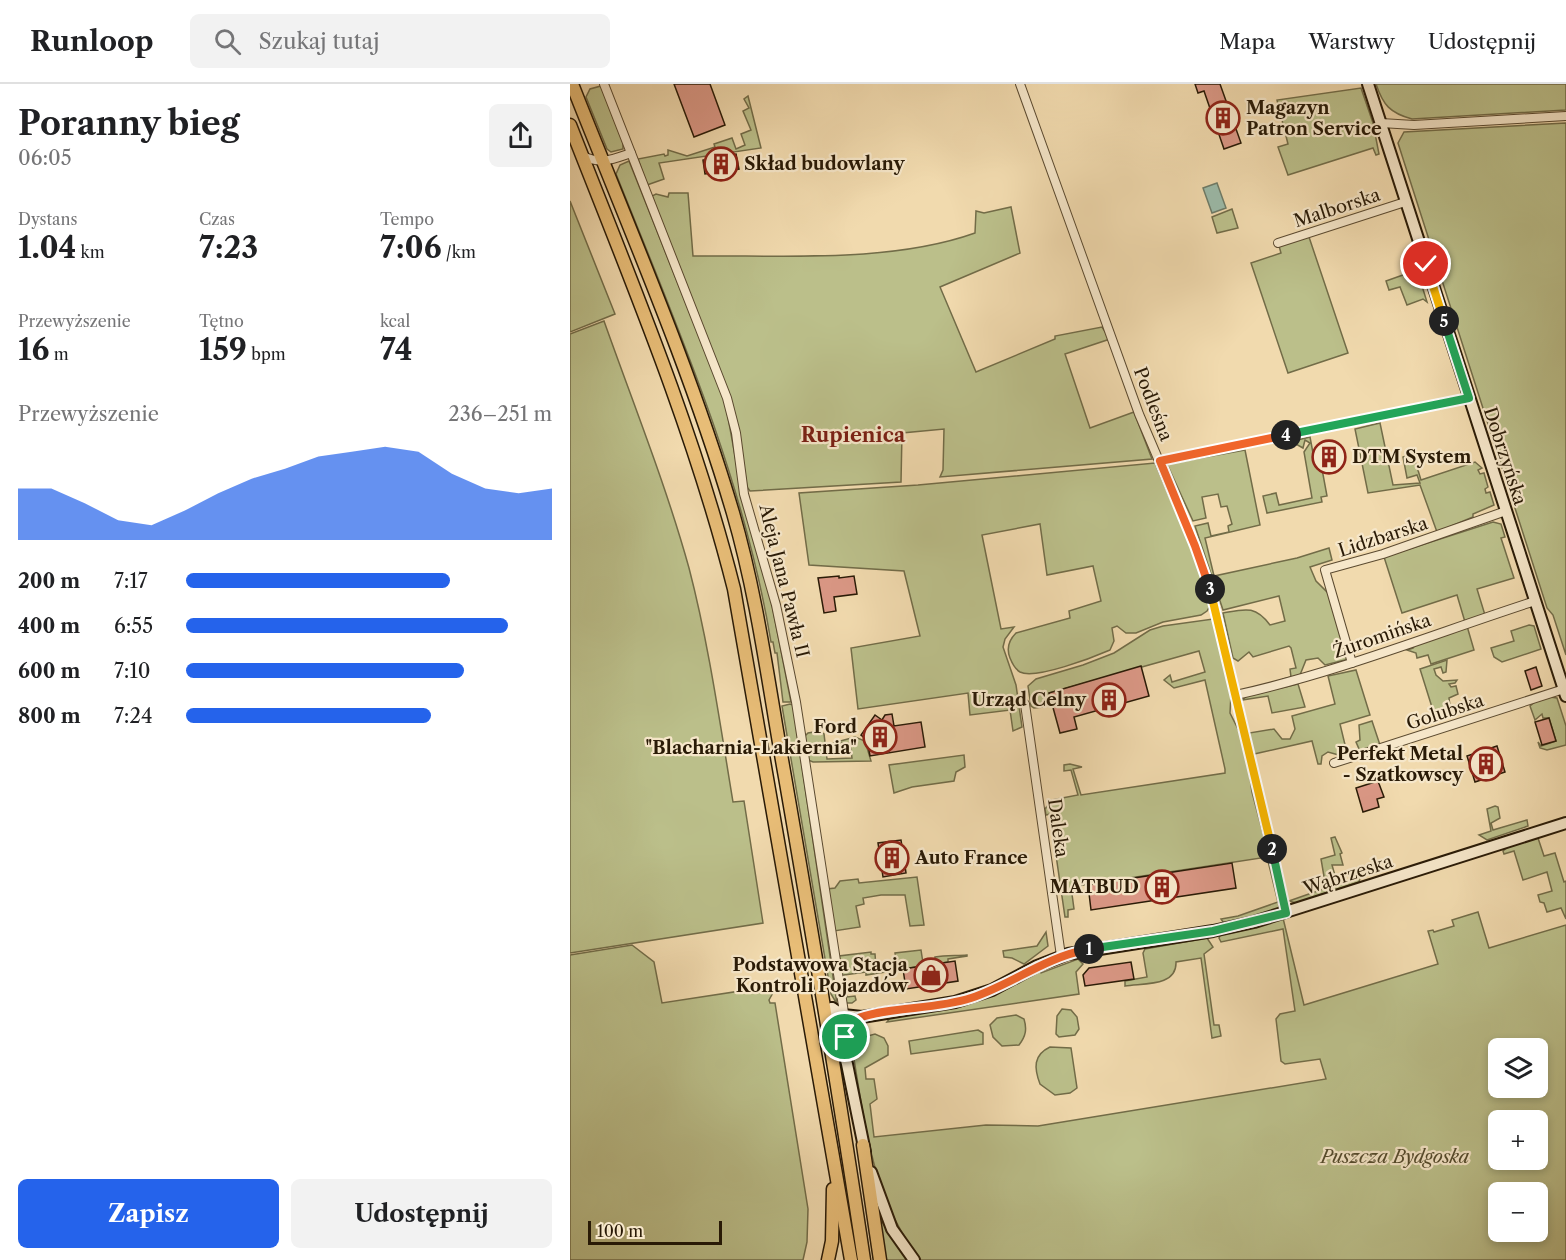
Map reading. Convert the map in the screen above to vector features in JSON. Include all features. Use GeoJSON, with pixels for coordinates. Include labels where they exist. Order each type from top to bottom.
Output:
{"type":"FeatureCollection","features":[{"type":"Feature","properties":{"kind":"main road","name":"Aleja Jana Pawła II"},"geometry":{"type":"LineString","coordinates":[[572,84],[690,386],[733,514],[764,657],[818,974]]}},
{"type":"Feature","properties":{"kind":"main road"},"geometry":{"type":"LineString","coordinates":[[570,125],[673,390],[716,519],[748,660],[851,1260]]}},
{"type":"Feature","properties":{"kind":"main road"},"geometry":{"type":"LineString","coordinates":[[818,974],[832,1008]]}},
{"type":"Feature","properties":{"kind":"main road"},"geometry":{"type":"LineString","coordinates":[[818,974],[864,1260]]}},
{"type":"Feature","properties":{"kind":"main road"},"geometry":{"type":"LineString","coordinates":[[863,1145],[880,1260]]}},
{"type":"Feature","properties":{"kind":"main road"},"geometry":{"type":"LineString","coordinates":[[828,1260],[833,1222],[833,1155]]}},
{"type":"Feature","properties":{"kind":"street","name":"Aleja Jana Pawła II"},"geometry":{"type":"LineString","coordinates":[[604,84],[727,398],[735,426],[744,494],[773,594],[796,702],[843,1015],[844,1038]]}},
{"type":"Feature","properties":{"kind":"street","name":"Podleśna"},"geometry":{"type":"LineString","coordinates":[[1020,84],[1139,414],[1202,564],[1236,695],[1286,913]]}},
{"type":"Feature","properties":{"kind":"street","name":"Dobrzyńska"},"geometry":{"type":"LineString","coordinates":[[1368,84],[1565,693]]}},
{"type":"Feature","properties":{"kind":"street"},"geometry":{"type":"LineString","coordinates":[[1381,123],[1414,125],[1566,117]]}},
{"type":"Feature","properties":{"kind":"street"},"geometry":{"type":"LineString","coordinates":[[582,155],[592,161],[603,162],[631,153]]}},
{"type":"Feature","properties":{"kind":"street","name":"Malborska"},"geometry":{"type":"LineString","coordinates":[[1278,243],[1405,202]]}},
{"type":"Feature","properties":{"kind":"street"},"geometry":{"type":"LineString","coordinates":[[1160,461],[1469,398]]}},
{"type":"Feature","properties":{"kind":"street","name":"Lidzbarska"},"geometry":{"type":"LineString","coordinates":[[1352,663],[1325,570],[1393,550],[1506,511]]}},
{"type":"Feature","properties":{"kind":"street","name":"Żuromińska"},"geometry":{"type":"LineString","coordinates":[[1236,695],[1296,682],[1535,601]]}},
{"type":"Feature","properties":{"kind":"street","name":"Golubska"},"geometry":{"type":"LineString","coordinates":[[1335,763],[1565,693]]}},
{"type":"Feature","properties":{"kind":"street","name":"Daleka"},"geometry":{"type":"LineString","coordinates":[[1025,704],[1061,956]]}},
{"type":"Feature","properties":{"kind":"street","name":"Wąbrzeska"},"geometry":{"type":"LineString","coordinates":[[832,1008],[843,1015],[862,1017],[971,998],[1061,956],[1088,949],[1218,930],[1286,913],[1566,824]]}},
{"type":"Feature","properties":{"kind":"street"},"geometry":{"type":"LineString","coordinates":[[832,1008],[844,1038],[863,1145],[883,1208],[892,1229],[914,1260]]}},
{"type":"Feature","properties":{"kind":"street"},"geometry":{"type":"LineString","coordinates":[[844,1038],[852,1023],[862,1017]]}},
{"type":"Feature","properties":{"kind":"green space"},"geometry":{"type":"Polygon","coordinates":[[[1376,84],[1566,84],[1566,110],[1412,119],[1388,107],[1376,84]]]}},
{"type":"Feature","properties":{"kind":"green space"},"geometry":{"type":"Polygon","coordinates":[[[601,86],[623,142],[623,149],[611,152],[607,149],[586,97],[590,89],[601,86]]]}},
{"type":"Feature","properties":{"kind":"green space"},"geometry":{"type":"Polygon","coordinates":[[[1361,88],[1373,123],[1379,154],[1376,155],[1373,148],[1288,175],[1278,147],[1288,144],[1277,100],[1361,88]]]}},
{"type":"Feature","properties":{"kind":"green space"},"geometry":{"type":"Polygon","coordinates":[[[748,96],[761,148],[659,163],[664,179],[647,185],[638,159],[664,154],[665,156],[668,155],[668,150],[687,156],[715,147],[714,144],[732,138],[736,149],[745,145],[741,134],[751,130],[743,111],[749,108],[744,99],[748,96]]]}},
{"type":"Feature","properties":{"kind":"green space"},"geometry":{"type":"Polygon","coordinates":[[[1566,123],[1566,655],[1553,615],[1547,608],[1398,143],[1404,132],[1566,123]]]}},
{"type":"Feature","properties":{"kind":"green space"},"geometry":{"type":"Polygon","coordinates":[[[629,161],[725,401],[744,505],[768,584],[791,702],[783,702],[777,653],[771,642],[744,521],[726,462],[685,346],[616,174],[620,165],[629,161]]]}},
{"type":"Feature","properties":{"kind":"green space"},"geometry":{"type":"Polygon","coordinates":[[[669,193],[688,193],[693,256],[836,255],[908,249],[942,243],[975,233],[976,211],[984,213],[1011,207],[1020,253],[940,287],[976,372],[1055,339],[1055,336],[1102,327],[1110,339],[1065,354],[1090,428],[1134,412],[1152,459],[940,477],[943,470],[944,429],[902,433],[901,482],[750,491],[747,487],[739,432],[652,196],[656,194],[668,197],[669,193]]]}},
{"type":"Feature","properties":{"kind":"green space"},"geometry":{"type":"Polygon","coordinates":[[[570,201],[615,314],[570,332],[570,201]]]}},
{"type":"Feature","properties":{"kind":"green space"},"geometry":{"type":"Polygon","coordinates":[[[1232,209],[1238,228],[1217,233],[1212,217],[1232,209]]]}},
{"type":"Feature","properties":{"kind":"green space"},"geometry":{"type":"Polygon","coordinates":[[[1309,237],[1348,353],[1288,373],[1251,263],[1281,253],[1279,246],[1309,237]]]}},
{"type":"Feature","properties":{"kind":"green space"},"geometry":{"type":"Polygon","coordinates":[[[1417,270],[1427,302],[1423,299],[1407,305],[1400,287],[1389,290],[1386,281],[1417,270]]]}},
{"type":"Feature","properties":{"kind":"green space"},"geometry":{"type":"Polygon","coordinates":[[[604,321],[660,475],[689,568],[708,655],[733,802],[744,801],[763,923],[570,953],[570,334],[604,321]]]}},
{"type":"Feature","properties":{"kind":"green space"},"geometry":{"type":"Polygon","coordinates":[[[1380,423],[1393,485],[1420,483],[1417,475],[1407,478],[1403,457],[1413,454],[1421,480],[1475,462],[1482,468],[1478,470],[1480,474],[1484,473],[1488,487],[1485,489],[1486,493],[1490,492],[1494,505],[1473,514],[1473,517],[1437,532],[1420,485],[1368,493],[1355,429],[1380,423]]]}},
{"type":"Feature","properties":{"kind":"green space"},"geometry":{"type":"Polygon","coordinates":[[[1310,437],[1313,453],[1316,453],[1318,469],[1322,469],[1327,496],[1321,497],[1322,502],[1267,513],[1263,496],[1276,493],[1279,505],[1312,498],[1304,452],[1310,443],[1305,440],[1303,448],[1296,444],[1287,446],[1285,443],[1310,437]]]}},
{"type":"Feature","properties":{"kind":"green space"},"geometry":{"type":"Polygon","coordinates":[[[1245,450],[1260,525],[1205,538],[1214,576],[1297,558],[1329,548],[1332,560],[1310,567],[1316,581],[1328,593],[1349,659],[1325,665],[1318,658],[1306,660],[1300,675],[1284,681],[1283,679],[1291,677],[1290,669],[1296,668],[1291,648],[1289,646],[1253,657],[1249,652],[1238,661],[1233,658],[1223,613],[1249,610],[1259,614],[1270,625],[1285,621],[1279,596],[1223,610],[1195,526],[1208,523],[1211,536],[1229,532],[1228,526],[1232,524],[1227,506],[1221,507],[1218,494],[1202,497],[1206,518],[1193,521],[1167,464],[1245,450]]]}},
{"type":"Feature","properties":{"kind":"green space"},"geometry":{"type":"Polygon","coordinates":[[[1155,463],[1203,575],[1211,604],[1207,611],[1201,615],[1163,622],[1136,633],[1126,633],[1117,626],[1112,628],[1114,641],[1110,650],[1051,670],[1028,674],[1020,672],[1013,664],[1008,651],[1010,641],[1016,633],[1070,618],[1069,611],[1101,601],[1093,566],[1047,575],[1040,524],[982,535],[1001,629],[1014,627],[1005,639],[1003,647],[1016,685],[1022,727],[1013,731],[1010,710],[970,715],[968,693],[858,709],[851,648],[920,636],[904,571],[809,565],[799,493],[918,485],[1155,463]]]}},
{"type":"Feature","properties":{"kind":"green space"},"geometry":{"type":"Polygon","coordinates":[[[1493,522],[1501,524],[1505,537],[1501,538],[1514,578],[1477,589],[1485,615],[1465,622],[1457,595],[1402,613],[1384,557],[1493,522]]]}},
{"type":"Feature","properties":{"kind":"green space"},"geometry":{"type":"Polygon","coordinates":[[[1213,619],[1231,693],[1230,713],[1241,735],[1247,756],[1252,792],[1280,897],[1279,907],[1276,911],[1225,925],[1221,919],[1238,916],[1278,902],[1267,857],[1071,887],[1074,909],[1068,910],[1068,917],[1065,917],[1050,814],[1046,815],[1045,809],[1052,800],[1078,795],[1071,770],[1064,771],[1064,765],[1082,767],[1073,769],[1081,795],[1225,773],[1225,769],[1205,680],[1174,688],[1164,680],[1170,675],[1172,682],[1205,672],[1199,651],[1049,693],[1051,699],[1042,702],[1043,707],[1031,706],[1028,686],[1036,679],[1114,653],[1150,630],[1213,619]]]}},
{"type":"Feature","properties":{"kind":"green space"},"geometry":{"type":"Polygon","coordinates":[[[1529,625],[1534,626],[1541,649],[1502,662],[1494,657],[1491,648],[1514,641],[1511,631],[1529,625]]]}},
{"type":"Feature","properties":{"kind":"green space"},"geometry":{"type":"Polygon","coordinates":[[[1467,626],[1474,650],[1431,664],[1428,655],[1417,658],[1416,653],[1407,650],[1413,648],[1417,642],[1467,626]]]}},
{"type":"Feature","properties":{"kind":"green space"},"geometry":{"type":"Polygon","coordinates":[[[1447,660],[1446,672],[1443,673],[1441,667],[1434,669],[1436,675],[1443,681],[1457,680],[1449,684],[1451,687],[1456,686],[1458,694],[1449,698],[1450,706],[1440,709],[1443,718],[1436,720],[1420,669],[1447,660]]]}},
{"type":"Feature","properties":{"kind":"green space"},"geometry":{"type":"Polygon","coordinates":[[[1356,670],[1370,715],[1340,724],[1346,757],[1328,752],[1322,756],[1321,764],[1318,764],[1312,741],[1254,754],[1249,733],[1274,729],[1282,739],[1290,739],[1295,729],[1292,716],[1335,704],[1328,676],[1356,670]]]}},
{"type":"Feature","properties":{"kind":"green space"},"geometry":{"type":"Polygon","coordinates":[[[1298,684],[1305,707],[1272,713],[1268,696],[1242,700],[1247,696],[1298,684]]]}},
{"type":"Feature","properties":{"kind":"green space"},"geometry":{"type":"Polygon","coordinates":[[[1550,697],[1557,698],[1566,726],[1566,745],[1547,750],[1540,748],[1538,742],[1541,746],[1556,741],[1549,718],[1543,718],[1542,714],[1535,720],[1530,706],[1550,697]]]}},
{"type":"Feature","properties":{"kind":"green space"},"geometry":{"type":"Polygon","coordinates":[[[793,705],[837,1004],[831,994],[782,706],[793,705]]]}},
{"type":"Feature","properties":{"kind":"green space"},"geometry":{"type":"Polygon","coordinates":[[[1372,721],[1380,745],[1360,751],[1356,742],[1360,740],[1359,725],[1372,721]]]}},
{"type":"Feature","properties":{"kind":"green space"},"geometry":{"type":"Polygon","coordinates":[[[820,731],[824,734],[827,759],[852,758],[850,743],[833,743],[855,737],[865,741],[871,761],[813,762],[808,760],[804,737],[808,733],[820,731]]]}},
{"type":"Feature","properties":{"kind":"green space"},"geometry":{"type":"Polygon","coordinates":[[[964,755],[965,767],[956,772],[954,781],[912,787],[894,793],[889,765],[964,755]]]}},
{"type":"Feature","properties":{"kind":"green space"},"geometry":{"type":"Polygon","coordinates":[[[1498,807],[1500,818],[1491,823],[1493,830],[1527,820],[1528,826],[1487,840],[1479,835],[1491,831],[1487,809],[1498,807]]]}},
{"type":"Feature","properties":{"kind":"green space"},"geometry":{"type":"Polygon","coordinates":[[[1335,837],[1342,853],[1340,854],[1343,865],[1332,865],[1336,879],[1344,877],[1346,882],[1360,878],[1359,882],[1296,903],[1289,901],[1326,888],[1321,859],[1335,855],[1331,838],[1335,837]]]}},
{"type":"Feature","properties":{"kind":"green space"},"geometry":{"type":"Polygon","coordinates":[[[1538,838],[1544,856],[1555,853],[1564,882],[1566,881],[1566,919],[1561,908],[1547,912],[1544,903],[1540,902],[1538,895],[1552,891],[1547,872],[1523,880],[1514,851],[1504,854],[1503,851],[1508,847],[1538,838]]]}},
{"type":"Feature","properties":{"kind":"green space"},"geometry":{"type":"Polygon","coordinates":[[[917,877],[924,925],[910,926],[905,895],[881,895],[863,898],[864,904],[856,906],[860,927],[834,931],[827,889],[835,888],[840,881],[858,879],[859,883],[917,877]]]}},
{"type":"Feature","properties":{"kind":"green space","name":"Puszcza Bydgoska"},"geometry":{"type":"Polygon","coordinates":[[[1478,912],[1489,948],[1566,925],[1566,1260],[921,1260],[904,1236],[880,1184],[872,1157],[851,1042],[864,1041],[864,1037],[875,1034],[884,1038],[888,1046],[888,1055],[865,1068],[866,1079],[874,1079],[877,1099],[870,1104],[874,1137],[986,1125],[1038,1126],[1326,1079],[1320,1059],[1285,1064],[1281,1061],[1276,1019],[1280,1014],[1295,1011],[1283,929],[1221,942],[1219,938],[1221,934],[1283,918],[1304,1005],[1438,964],[1428,931],[1433,930],[1434,932],[1454,926],[1452,920],[1478,912]]]}},
{"type":"Feature","properties":{"kind":"green space"},"geometry":{"type":"Polygon","coordinates":[[[1046,932],[1048,946],[1024,964],[1004,957],[1003,951],[1037,946],[1046,932]]]}},
{"type":"Feature","properties":{"kind":"green space"},"geometry":{"type":"Polygon","coordinates":[[[1207,938],[1213,947],[1204,954],[1214,1025],[1219,1025],[1221,1036],[1212,1038],[1201,958],[1176,962],[1175,970],[1165,980],[1125,986],[1125,981],[1147,977],[1143,953],[1145,949],[1207,938]]]}},
{"type":"Feature","properties":{"kind":"green space"},"geometry":{"type":"Polygon","coordinates":[[[632,945],[654,962],[662,1003],[773,986],[774,991],[769,1000],[770,1003],[775,1003],[808,1209],[807,1242],[803,1260],[570,1260],[570,955],[632,945]]]}},
{"type":"Feature","properties":{"kind":"green space"},"geometry":{"type":"Polygon","coordinates":[[[921,950],[923,963],[935,961],[935,957],[967,956],[948,959],[948,962],[866,975],[866,972],[844,975],[847,997],[855,996],[856,1000],[846,1003],[838,968],[841,965],[839,956],[871,952],[875,954],[876,966],[896,963],[895,953],[921,950]]]}},
{"type":"Feature","properties":{"kind":"green space"},"geometry":{"type":"Polygon","coordinates":[[[1078,959],[1083,964],[1076,972],[1079,994],[887,1022],[890,1018],[964,1006],[995,994],[1039,971],[1041,973],[1078,959]]]}},
{"type":"Feature","properties":{"kind":"green space"},"geometry":{"type":"Polygon","coordinates":[[[1062,1009],[1071,1010],[1077,1017],[1079,1029],[1075,1035],[1059,1037],[1056,1034],[1057,1016],[1062,1009]]]}},
{"type":"Feature","properties":{"kind":"green space"},"geometry":{"type":"Polygon","coordinates":[[[1016,1015],[1024,1019],[1026,1029],[1023,1039],[1019,1045],[1002,1046],[993,1037],[990,1025],[997,1018],[1016,1015]]]}},
{"type":"Feature","properties":{"kind":"green space"},"geometry":{"type":"Polygon","coordinates":[[[978,1030],[983,1033],[983,1044],[911,1054],[909,1041],[978,1030]]]}},
{"type":"Feature","properties":{"kind":"green space"},"geometry":{"type":"Polygon","coordinates":[[[1050,1047],[1071,1048],[1077,1088],[1070,1093],[1055,1095],[1040,1084],[1036,1062],[1040,1054],[1050,1047]]]}},
{"type":"Feature","properties":{"kind":"green space"},"geometry":{"type":"Polygon","coordinates":[[[879,1218],[909,1260],[886,1260],[879,1218]]]}},
{"type":"Feature","properties":{"kind":"shaded area"},"geometry":{"type":"Polygon","coordinates":[[[1217,183],[1226,208],[1212,213],[1203,188],[1217,183]]]}},
{"type":"Feature","properties":{"kind":"building"},"geometry":{"type":"Polygon","coordinates":[[[674,84],[710,84],[725,125],[694,137],[674,84]]]}},
{"type":"Feature","properties":{"kind":"building","name":"Magazyn Patron Service"},"geometry":{"type":"Polygon","coordinates":[[[1195,84],[1220,84],[1241,143],[1224,149],[1204,91],[1198,93],[1195,84]]]}},
{"type":"Feature","properties":{"kind":"building","name":"Skład budowlany"},"geometry":{"type":"Polygon","coordinates":[[[736,154],[739,169],[705,174],[703,160],[736,154]]]}},
{"type":"Feature","properties":{"kind":"building","name":"DTM System"},"geometry":{"type":"Polygon","coordinates":[[[1337,449],[1340,461],[1321,465],[1319,452],[1337,449]]]}},
{"type":"Feature","properties":{"kind":"building"},"geometry":{"type":"Polygon","coordinates":[[[839,576],[839,578],[854,576],[857,594],[834,597],[836,611],[824,613],[818,578],[839,576]]]}},
{"type":"Feature","properties":{"kind":"building","name":"Urząd Celny"},"geometry":{"type":"Polygon","coordinates":[[[1141,666],[1149,696],[1074,717],[1077,729],[1060,733],[1049,693],[1141,666]]]}},
{"type":"Feature","properties":{"kind":"building"},"geometry":{"type":"Polygon","coordinates":[[[1536,667],[1542,686],[1531,690],[1525,671],[1536,667]]]}},
{"type":"Feature","properties":{"kind":"building"},"geometry":{"type":"Polygon","coordinates":[[[892,714],[894,726],[921,722],[925,747],[870,756],[867,740],[861,735],[875,715],[882,720],[885,715],[892,714]]]}},
{"type":"Feature","properties":{"kind":"building"},"geometry":{"type":"Polygon","coordinates":[[[1549,718],[1556,741],[1542,745],[1535,722],[1549,718]]]}},
{"type":"Feature","properties":{"kind":"building","name":"Perfekt Metal - Szatkowscy"},"geometry":{"type":"Polygon","coordinates":[[[1497,746],[1505,772],[1475,782],[1467,756],[1497,746]]]}},
{"type":"Feature","properties":{"kind":"building"},"geometry":{"type":"Polygon","coordinates":[[[1378,781],[1384,797],[1377,799],[1379,807],[1363,812],[1356,788],[1378,781]]]}},
{"type":"Feature","properties":{"kind":"building","name":"Auto France"},"geometry":{"type":"Polygon","coordinates":[[[901,840],[906,873],[883,877],[878,843],[901,840]]]}},
{"type":"Feature","properties":{"kind":"building","name":"MATBUD"},"geometry":{"type":"Polygon","coordinates":[[[1232,863],[1236,888],[1091,910],[1088,885],[1232,863]]]}},
{"type":"Feature","properties":{"kind":"building","name":"Podstawowa Stacja Kontroli Pojazdów"},"geometry":{"type":"Polygon","coordinates":[[[955,961],[958,981],[906,989],[903,969],[955,961]]]}},
{"type":"Feature","properties":{"kind":"building"},"geometry":{"type":"Polygon","coordinates":[[[1131,962],[1134,979],[1085,986],[1083,975],[1089,968],[1131,962]]]}},
{"type":"Feature","properties":{"kind":"place","name":"Magazyn Patron Service"},"geometry":{"type":"Point","coordinates":[1223,118]}},
{"type":"Feature","properties":{"kind":"place","name":"Skład budowlany"},"geometry":{"type":"Point","coordinates":[721,164]}},
{"type":"Feature","properties":{"kind":"place","name":"DTM System"},"geometry":{"type":"Point","coordinates":[1329,457]}},
{"type":"Feature","properties":{"kind":"place","name":"Urząd Celny"},"geometry":{"type":"Point","coordinates":[1109,700]}},
{"type":"Feature","properties":{"kind":"place","name":"Ford \"Blacharnia-Lakiernia\""},"geometry":{"type":"Point","coordinates":[880,737]}},
{"type":"Feature","properties":{"kind":"place","name":"Perfekt Metal - Szatkowscy"},"geometry":{"type":"Point","coordinates":[1486,764]}},
{"type":"Feature","properties":{"kind":"place","name":"Auto France"},"geometry":{"type":"Point","coordinates":[892,858]}},
{"type":"Feature","properties":{"kind":"place","name":"MATBUD"},"geometry":{"type":"Point","coordinates":[1162,887]}},
{"type":"Feature","properties":{"kind":"place","name":"Podstawowa Stacja Kontroli Pojazdów"},"geometry":{"type":"Point","coordinates":[931,975]}},
{"type":"Feature","properties":{"kind":"district","name":"Rupienica"},"geometry":{"type":"Point","coordinates":[853,435]}},
{"type":"Feature","properties":{"kind":"route"},"geometry":{"type":"LineString","coordinates":[[845,1037],[849,1027],[858,1018],[971,998],[992,990],[1044,962],[1075,952],[1213,931],[1286,913],[1212,594],[1160,461],[1469,398],[1426,264]]}}]}
